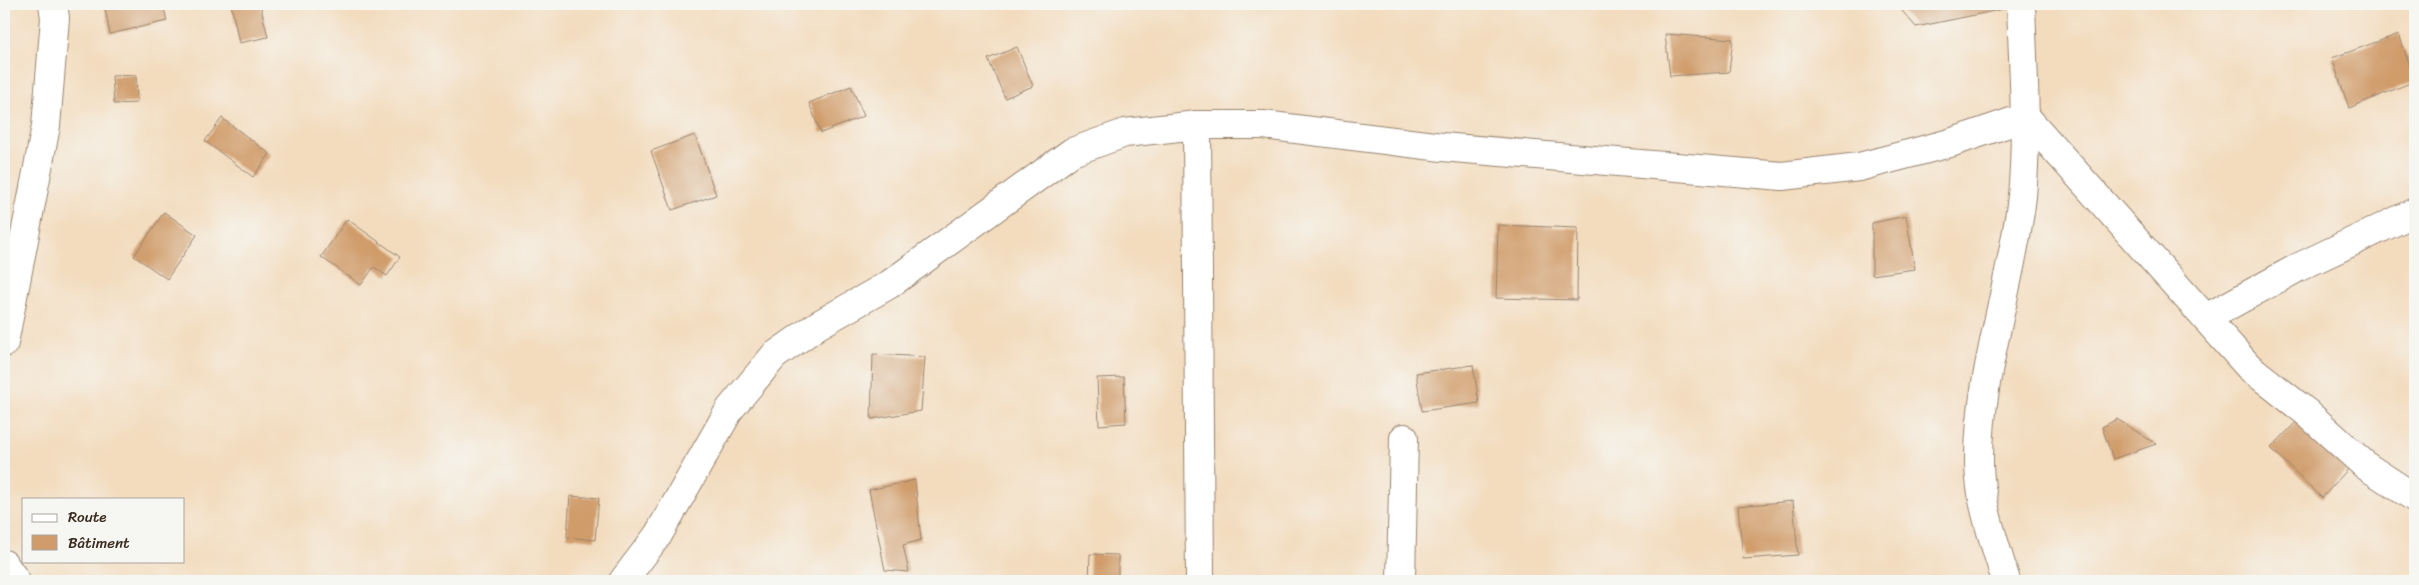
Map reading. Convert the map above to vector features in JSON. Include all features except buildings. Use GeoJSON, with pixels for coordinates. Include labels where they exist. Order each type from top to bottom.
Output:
{"type":"FeatureCollection","features":[{"type":"Feature","properties":{"kind":"street"},"geometry":{"type":"LineString","coordinates":[[4,343],[46,126],[55,18],[53,4]]}},
{"type":"Feature","properties":{"kind":"street"},"geometry":{"type":"LineString","coordinates":[[2006,581],[1984,508],[1979,464],[1985,393],[2022,197],[2026,117],[2021,4]]}},
{"type":"Feature","properties":{"kind":"street"},"geometry":{"type":"LineString","coordinates":[[623,581],[658,535],[730,409],[774,356],[818,325],[890,284],[1072,152],[1125,133],[1197,126],[1263,125],[1442,147],[1782,176],[1859,167],[1950,144],[2026,117]]}},
{"type":"Feature","properties":{"kind":"street"},"geometry":{"type":"LineString","coordinates":[[2026,117],[2249,367],[2306,412],[2366,466],[2415,498]]}},
{"type":"Feature","properties":{"kind":"street"},"geometry":{"type":"LineString","coordinates":[[1197,126],[1200,581]]}},
{"type":"Feature","properties":{"kind":"street"},"geometry":{"type":"LineString","coordinates":[[2206,318],[2299,267],[2415,212]]}},
{"type":"Feature","properties":{"kind":"street"},"geometry":{"type":"LineString","coordinates":[[1401,581],[1404,438]]}},
{"type":"Feature","properties":{"kind":"street"},"geometry":{"type":"LineString","coordinates":[[4,564],[16,581]]}}]}
